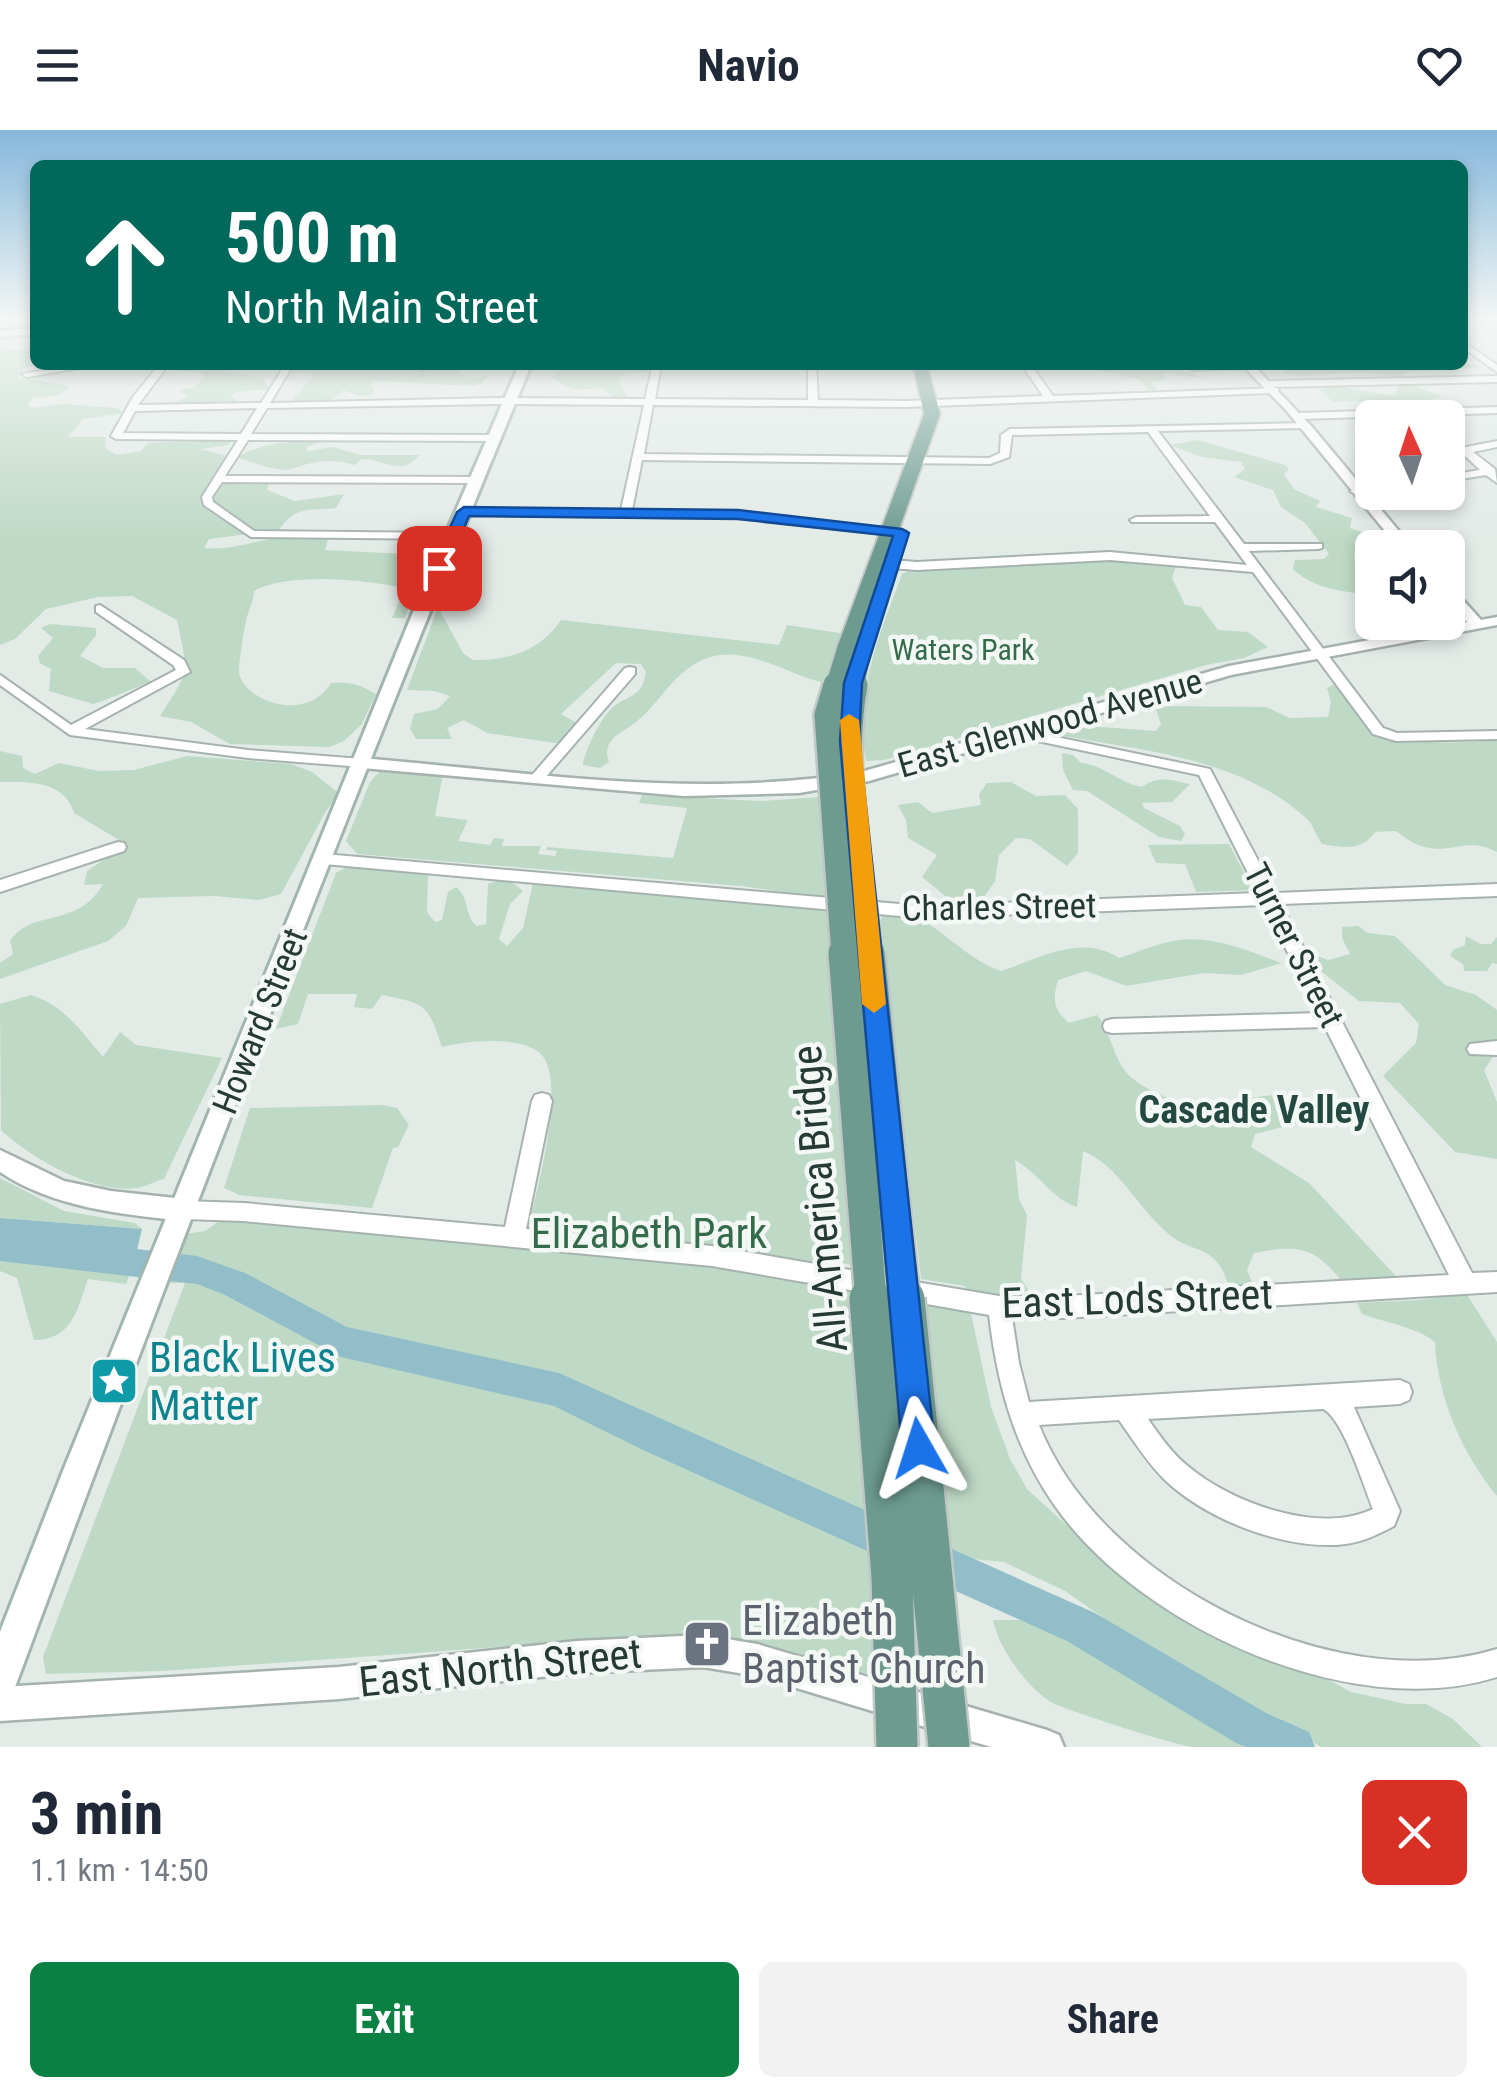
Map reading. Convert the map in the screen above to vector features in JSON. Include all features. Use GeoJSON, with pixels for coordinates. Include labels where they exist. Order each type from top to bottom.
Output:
{"type":"FeatureCollection","features":[{"type":"Feature","properties":{"kind":"main road","name":"Howard Street"},"geometry":{"type":"LineString","coordinates":[[0,1679],[150,1292],[513,393]]}},
{"type":"Feature","properties":{"kind":"main road"},"geometry":{"type":"LineString","coordinates":[[855,648],[895,532],[908,518],[909,484],[932,414],[928,393]]}},
{"type":"Feature","properties":{"kind":"main road","name":"All-America Bridge"},"geometry":{"type":"LineString","coordinates":[[855,648],[827,714],[886,1461],[897,1632],[897,1747]]}},
{"type":"Feature","properties":{"kind":"main road","name":"All-America Bridge"},"geometry":{"type":"LineString","coordinates":[[855,648],[849,715],[852,783],[949,1747]]}},
{"type":"Feature","properties":{"kind":"street"},"geometry":{"type":"LineString","coordinates":[[144,393],[116,436],[494,438]]}},
{"type":"Feature","properties":{"kind":"street"},"geometry":{"type":"LineString","coordinates":[[272,393],[206,500],[251,534],[453,536]]}},
{"type":"Feature","properties":{"kind":"street"},"geometry":{"type":"LineString","coordinates":[[626,513],[652,393]]}},
{"type":"Feature","properties":{"kind":"street"},"geometry":{"type":"LineString","coordinates":[[812,393],[812,404]]}},
{"type":"Feature","properties":{"kind":"street"},"geometry":{"type":"LineString","coordinates":[[1046,393],[1049,397]]}},
{"type":"Feature","properties":{"kind":"street"},"geometry":{"type":"LineString","coordinates":[[134,408],[510,401],[931,403],[1128,393]]}},
{"type":"Feature","properties":{"kind":"street"},"geometry":{"type":"LineString","coordinates":[[1278,393],[1355,490]]}},
{"type":"Feature","properties":{"kind":"street"},"geometry":{"type":"LineString","coordinates":[[639,457],[997,460],[1005,456],[1006,434],[1010,432],[1151,429],[1497,410]]}},
{"type":"Feature","properties":{"kind":"street"},"geometry":{"type":"LineString","coordinates":[[1151,429],[1374,727],[1396,736],[1497,734]]}},
{"type":"Feature","properties":{"kind":"street"},"geometry":{"type":"LineString","coordinates":[[1494,474],[1465,450],[1497,444]]}},
{"type":"Feature","properties":{"kind":"street"},"geometry":{"type":"LineString","coordinates":[[1465,477],[1494,474]]}},
{"type":"Feature","properties":{"kind":"street"},"geometry":{"type":"LineString","coordinates":[[219,479],[476,480]]}},
{"type":"Feature","properties":{"kind":"street"},"geometry":{"type":"LineString","coordinates":[[1373,510],[1390,530]]}},
{"type":"Feature","properties":{"kind":"street"},"geometry":{"type":"LineString","coordinates":[[464,512],[768,516],[895,532]]}},
{"type":"Feature","properties":{"kind":"street"},"geometry":{"type":"LineString","coordinates":[[1136,520],[1218,518]]}},
{"type":"Feature","properties":{"kind":"street"},"geometry":{"type":"LineString","coordinates":[[1240,548],[1318,546]]}},
{"type":"Feature","properties":{"kind":"street"},"geometry":{"type":"LineString","coordinates":[[882,568],[1110,556],[1256,569]]}},
{"type":"Feature","properties":{"kind":"street"},"geometry":{"type":"LineString","coordinates":[[70,731],[182,672],[179,663],[100,609]]}},
{"type":"Feature","properties":{"kind":"street"},"geometry":{"type":"LineString","coordinates":[[1465,610],[1478,624]]}},
{"type":"Feature","properties":{"kind":"street","name":"East Glenwood Avenue"},"geometry":{"type":"LineString","coordinates":[[362,762],[684,791],[798,788],[862,778],[1229,671],[1497,621]]}},
{"type":"Feature","properties":{"kind":"street"},"geometry":{"type":"LineString","coordinates":[[539,776],[630,671]]}},
{"type":"Feature","properties":{"kind":"street"},"geometry":{"type":"LineString","coordinates":[[0,679],[70,731],[208,750],[362,762]]}},
{"type":"Feature","properties":{"kind":"street","name":"Turner Street"},"geometry":{"type":"LineString","coordinates":[[1026,731],[1038,737],[1204,770],[1466,1283]]}},
{"type":"Feature","properties":{"kind":"street"},"geometry":{"type":"LineString","coordinates":[[0,886],[118,847]]}},
{"type":"Feature","properties":{"kind":"street","name":"Charles Street"},"geometry":{"type":"LineString","coordinates":[[324,859],[922,912],[1497,890]]}},
{"type":"Feature","properties":{"kind":"street"},"geometry":{"type":"LineString","coordinates":[[1112,1026],[1332,1020]]}},
{"type":"Feature","properties":{"kind":"street"},"geometry":{"type":"LineString","coordinates":[[514,1236],[542,1100]]}},
{"type":"Feature","properties":{"kind":"street"},"geometry":{"type":"LineString","coordinates":[[0,1160],[24,1178],[178,1223]]}},
{"type":"Feature","properties":{"kind":"street","name":"East Lods Street"},"geometry":{"type":"LineString","coordinates":[[178,1223],[514,1236],[712,1256],[999,1306],[1064,1306],[1497,1282]]}},
{"type":"Feature","properties":{"kind":"street"},"geometry":{"type":"LineString","coordinates":[[999,1306],[1008,1366],[1021,1414],[1048,1472],[1086,1525],[1143,1577],[1219,1627],[1276,1651],[1374,1672],[1468,1674],[1495,1667]]}},
{"type":"Feature","properties":{"kind":"street"},"geometry":{"type":"LineString","coordinates":[[1021,1414],[1400,1392]]}},
{"type":"Feature","properties":{"kind":"street"},"geometry":{"type":"LineString","coordinates":[[1125,1408],[1180,1477],[1212,1498],[1262,1520],[1310,1532],[1375,1525],[1388,1511],[1340,1404],[1324,1397]]}},
{"type":"Feature","properties":{"kind":"street","name":"East North Street"},"geometry":{"type":"LineString","coordinates":[[0,1704],[339,1683],[577,1657],[703,1651],[757,1660],[1047,1747]]}},
{"type":"Feature","properties":{"kind":"green space"},"geometry":{"type":"Polygon","coordinates":[[[0,393],[62,393],[33,398],[27,404],[32,408],[63,404],[117,408],[124,413],[83,419],[68,437],[106,437],[105,448],[117,455],[141,451],[148,443],[231,440],[229,445],[200,449],[227,456],[221,470],[229,480],[263,481],[269,485],[267,490],[295,501],[344,494],[336,508],[297,513],[279,530],[209,539],[204,548],[298,538],[328,539],[325,550],[427,555],[405,618],[392,618],[405,588],[389,585],[307,579],[254,591],[239,669],[249,689],[274,703],[289,705],[319,696],[331,683],[354,684],[376,694],[362,724],[344,741],[329,747],[230,744],[191,722],[160,716],[184,670],[177,620],[132,596],[98,597],[46,609],[15,639],[0,645],[0,393]]]}},
{"type":"Feature","properties":{"kind":"green space"},"geometry":{"type":"Polygon","coordinates":[[[183,393],[233,393],[238,402],[170,404],[187,397],[183,393]]]}},
{"type":"Feature","properties":{"kind":"green space"},"geometry":{"type":"Polygon","coordinates":[[[298,393],[340,393],[319,402],[292,400],[298,393]]]}},
{"type":"Feature","properties":{"kind":"green space"},"geometry":{"type":"Polygon","coordinates":[[[610,393],[625,393],[627,397],[620,399],[610,393]]]}},
{"type":"Feature","properties":{"kind":"green space"},"geometry":{"type":"Polygon","coordinates":[[[1324,393],[1443,396],[1426,400],[1333,402],[1324,393]]]}},
{"type":"Feature","properties":{"kind":"green space"},"geometry":{"type":"Polygon","coordinates":[[[1198,440],[1285,465],[1289,469],[1284,474],[1294,489],[1320,501],[1316,507],[1352,518],[1350,528],[1356,530],[1355,593],[1320,585],[1293,569],[1295,560],[1324,559],[1329,554],[1305,523],[1281,507],[1273,490],[1234,477],[1245,469],[1241,462],[1202,457],[1170,445],[1198,440]]]}},
{"type":"Feature","properties":{"kind":"green space"},"geometry":{"type":"Polygon","coordinates":[[[323,441],[306,447],[308,451],[332,447],[361,455],[419,455],[400,466],[362,459],[355,465],[323,461],[287,470],[237,457],[262,447],[323,441]]]}},
{"type":"Feature","properties":{"kind":"green space","name":"Waters Park"},"geometry":{"type":"Polygon","coordinates":[[[1095,559],[1177,564],[1172,578],[1185,605],[1201,607],[1218,630],[1248,632],[1268,647],[1244,658],[1206,665],[884,760],[866,761],[866,687],[902,574],[910,570],[1095,559]]]}},
{"type":"Feature","properties":{"kind":"green space"},"geometry":{"type":"Polygon","coordinates":[[[438,607],[463,653],[473,660],[523,652],[544,639],[561,620],[779,645],[787,625],[852,635],[834,685],[741,656],[703,660],[685,671],[643,716],[610,742],[609,762],[600,768],[583,765],[586,753],[608,712],[636,693],[644,682],[646,672],[641,664],[616,663],[561,714],[579,724],[562,744],[487,733],[464,720],[447,728],[452,739],[416,739],[410,729],[414,714],[438,709],[450,696],[407,690],[438,607]]]}},
{"type":"Feature","properties":{"kind":"green space"},"geometry":{"type":"Polygon","coordinates":[[[50,624],[96,628],[96,635],[80,656],[103,668],[135,668],[150,681],[93,704],[49,691],[51,669],[40,663],[38,656],[53,638],[41,628],[50,624]]]}},
{"type":"Feature","properties":{"kind":"green space"},"geometry":{"type":"Polygon","coordinates":[[[1338,682],[1364,722],[1392,736],[1428,742],[1497,740],[1497,852],[1471,845],[1426,847],[1396,831],[1375,832],[1352,847],[1322,844],[1306,818],[1252,782],[1192,760],[1064,736],[1053,729],[1074,725],[1156,731],[1161,724],[1155,706],[1266,707],[1290,718],[1328,717],[1331,702],[1327,688],[1338,682]]]}},
{"type":"Feature","properties":{"kind":"green space"},"geometry":{"type":"Polygon","coordinates":[[[0,751],[22,756],[23,768],[35,774],[59,763],[99,771],[134,770],[187,756],[291,764],[312,772],[340,794],[326,811],[281,894],[259,900],[214,896],[138,898],[126,926],[108,941],[0,979],[0,963],[13,954],[10,941],[19,931],[68,913],[93,898],[103,884],[84,885],[87,871],[105,859],[119,840],[74,813],[69,802],[54,789],[34,783],[0,782],[0,751]]]}},
{"type":"Feature","properties":{"kind":"green space"},"geometry":{"type":"Polygon","coordinates":[[[1062,753],[1142,787],[1159,780],[1190,784],[1172,802],[1142,803],[1144,808],[1180,826],[1185,834],[1181,841],[1159,837],[1087,791],[1073,790],[1063,770],[1062,753]]]}},
{"type":"Feature","properties":{"kind":"green space"},"geometry":{"type":"Polygon","coordinates":[[[380,771],[443,774],[435,816],[468,820],[458,841],[490,845],[494,838],[504,839],[502,846],[541,846],[538,854],[555,856],[557,851],[546,850],[547,847],[673,858],[687,808],[639,803],[642,795],[761,801],[820,797],[827,898],[741,886],[357,854],[346,841],[370,782],[380,771]]]}},
{"type":"Feature","properties":{"kind":"green space"},"geometry":{"type":"Polygon","coordinates":[[[1011,782],[1036,796],[1065,795],[1078,809],[1078,853],[1067,866],[1030,839],[1016,838],[999,855],[995,881],[984,897],[949,899],[922,877],[937,855],[908,838],[906,820],[898,805],[918,802],[932,813],[981,805],[979,794],[987,783],[1011,782]]]}},
{"type":"Feature","properties":{"kind":"green space"},"geometry":{"type":"Polygon","coordinates":[[[1229,844],[1253,890],[1196,892],[1185,864],[1156,863],[1148,845],[1229,844]]]}},
{"type":"Feature","properties":{"kind":"green space","name":"Elizabeth Park"},"geometry":{"type":"Polygon","coordinates":[[[347,867],[412,870],[428,875],[427,912],[435,922],[442,920],[448,892],[456,887],[477,926],[486,924],[488,884],[511,882],[523,891],[510,904],[499,939],[507,946],[523,928],[533,883],[828,908],[854,1266],[836,1261],[805,1278],[855,1286],[880,1677],[699,1633],[162,1671],[46,1674],[43,1657],[185,1283],[154,1283],[173,1236],[205,1231],[221,1220],[308,1222],[523,1245],[550,1117],[549,1069],[541,1054],[508,1042],[442,1047],[423,1008],[382,995],[372,1009],[354,1007],[357,994],[308,994],[298,1024],[276,1029],[336,873],[347,867]]]}},
{"type":"Feature","properties":{"kind":"green space"},"geometry":{"type":"Polygon","coordinates":[[[883,908],[918,918],[1001,971],[1075,948],[1105,951],[1119,958],[1187,939],[1229,945],[1282,963],[1241,975],[1204,973],[1126,986],[1086,971],[1058,980],[1056,1004],[1069,1023],[1097,1015],[1122,1067],[1144,1087],[1164,1096],[1208,1105],[1285,1095],[1324,1109],[1314,1119],[1255,1134],[1251,1147],[1309,1183],[1407,1288],[1349,1291],[1319,1258],[1309,1252],[1286,1249],[1254,1253],[1247,1270],[1258,1296],[1233,1297],[1217,1262],[1171,1236],[1108,1167],[1083,1151],[1077,1207],[1059,1198],[1015,1160],[1019,1199],[1027,1215],[1021,1279],[1040,1306],[970,1301],[965,1286],[921,1279],[880,924],[883,908]]]}},
{"type":"Feature","properties":{"kind":"green space"},"geometry":{"type":"Polygon","coordinates":[[[1358,926],[1368,933],[1395,936],[1445,985],[1476,995],[1497,1010],[1497,1051],[1484,1070],[1497,1102],[1497,1159],[1455,1152],[1383,1076],[1416,1043],[1419,1024],[1400,1003],[1359,1001],[1317,968],[1312,954],[1328,960],[1350,954],[1342,938],[1342,927],[1358,926]]]}},
{"type":"Feature","properties":{"kind":"green space"},"geometry":{"type":"Polygon","coordinates":[[[1466,936],[1480,944],[1491,944],[1497,937],[1497,964],[1492,963],[1487,971],[1464,971],[1463,964],[1450,956],[1453,950],[1465,945],[1466,936]]]}},
{"type":"Feature","properties":{"kind":"green space"},"geometry":{"type":"Polygon","coordinates":[[[31,995],[63,1012],[103,1057],[120,1032],[136,1045],[222,1058],[164,1179],[124,1189],[86,1181],[30,1153],[1,1130],[0,1004],[31,995]]]}},
{"type":"Feature","properties":{"kind":"green space"},"geometry":{"type":"Polygon","coordinates":[[[250,1108],[397,1108],[409,1125],[398,1147],[393,1148],[372,1208],[239,1195],[224,1188],[250,1108]]]}},
{"type":"Feature","properties":{"kind":"green space"},"geometry":{"type":"Polygon","coordinates":[[[0,1178],[64,1211],[135,1223],[142,1229],[0,1218],[0,1178]]]}},
{"type":"Feature","properties":{"kind":"green space"},"geometry":{"type":"Polygon","coordinates":[[[0,1246],[134,1262],[126,1284],[88,1279],[65,1329],[47,1339],[34,1340],[17,1278],[0,1271],[0,1246]]]}},
{"type":"Feature","properties":{"kind":"green space"},"geometry":{"type":"Polygon","coordinates":[[[1466,1293],[1497,1342],[1497,1496],[1473,1462],[1454,1424],[1441,1383],[1435,1342],[1410,1329],[1362,1314],[1357,1303],[1466,1293]]]}},
{"type":"Feature","properties":{"kind":"green space"},"geometry":{"type":"Polygon","coordinates":[[[924,1304],[971,1313],[991,1407],[1010,1459],[1027,1489],[1097,1553],[1351,1692],[1406,1704],[1426,1704],[1453,1719],[1482,1747],[1321,1747],[1280,1722],[1207,1690],[1065,1591],[1004,1562],[930,1555],[919,1449],[942,1456],[924,1304]]]}},
{"type":"Feature","properties":{"kind":"green space"},"geometry":{"type":"Polygon","coordinates":[[[993,1620],[1030,1620],[1067,1627],[1135,1671],[1162,1695],[1255,1747],[1182,1745],[1051,1702],[1015,1666],[993,1620]]]}},
{"type":"Feature","properties":{"kind":"water"},"geometry":{"type":"Polygon","coordinates":[[[0,1218],[142,1229],[134,1262],[0,1246],[0,1218]]]}},
{"type":"Feature","properties":{"kind":"waterway"},"geometry":{"type":"LineString","coordinates":[[0,1247],[197,1270],[234,1283],[341,1341],[559,1390],[654,1437],[1081,1627],[1251,1728],[1294,1747]]}},
{"type":"Feature","properties":{"kind":"slow traffic"},"geometry":{"type":"LineString","coordinates":[[849,720],[874,1004]]}},
{"type":"Feature","properties":{"kind":"place","name":"Black Lives Matter"},"geometry":{"type":"Point","coordinates":[114,1381]}},
{"type":"Feature","properties":{"kind":"place","name":"Elizabeth Baptist Church"},"geometry":{"type":"Point","coordinates":[707,1644]}},
{"type":"Feature","properties":{"kind":"district","name":"Cascade Valley"},"geometry":{"type":"Point","coordinates":[1254,1110]}},
{"type":"Feature","properties":{"kind":"route"},"geometry":{"type":"LineString","coordinates":[[439,568],[464,512],[738,514],[902,533],[870,621],[853,683],[849,715],[852,783],[919,1448]]}}]}
